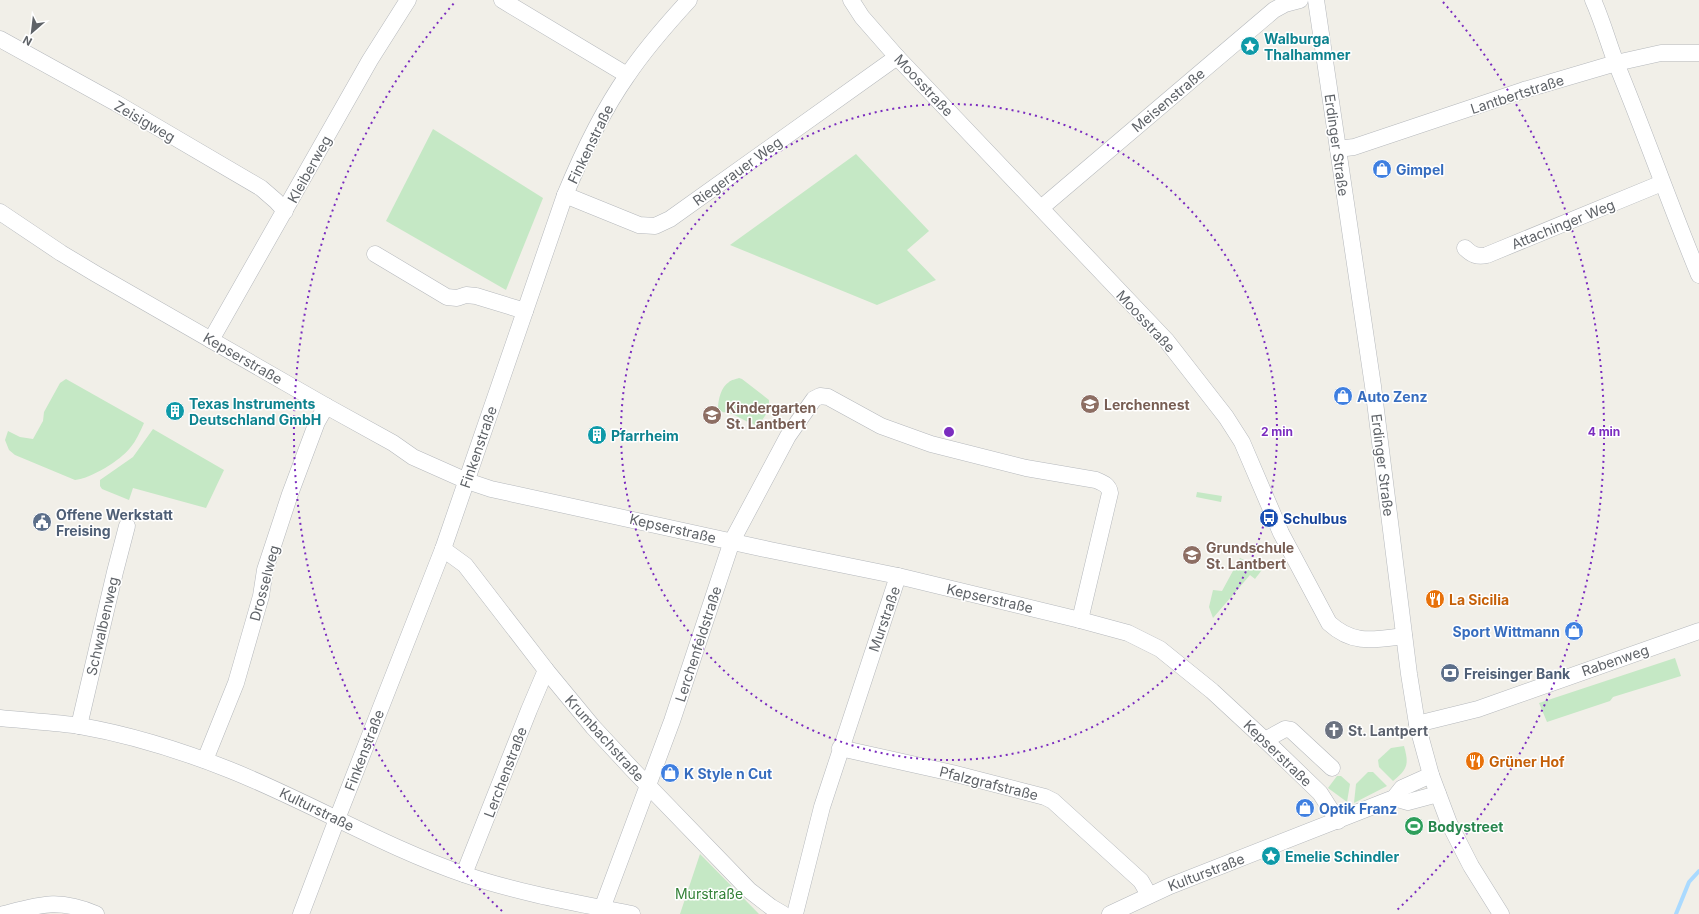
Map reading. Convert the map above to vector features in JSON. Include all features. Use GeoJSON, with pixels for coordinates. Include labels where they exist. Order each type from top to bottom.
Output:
{"type":"FeatureCollection","features":[{"type":"Feature","properties":{"kind":"street","name":"Kleiberweg"},"geometry":{"type":"LineString","coordinates":[[211,340],[370,60],[408,0]]}},
{"type":"Feature","properties":{"kind":"street"},"geometry":{"type":"LineString","coordinates":[[502,0],[627,75]]}},
{"type":"Feature","properties":{"kind":"street","name":"Finkenstraße"},"geometry":{"type":"LineString","coordinates":[[301,914],[443,549],[565,195],[586,146],[604,112],[627,75],[689,0]]}},
{"type":"Feature","properties":{"kind":"street","name":"Moosstraße"},"geometry":{"type":"LineString","coordinates":[[851,0],[862,17],[897,57],[1166,340],[1230,422],[1242,442],[1256,472],[1281,532],[1329,623],[1348,637],[1360,640],[1404,636]]}},
{"type":"Feature","properties":{"kind":"street","name":"Meisenstraße"},"geometry":{"type":"LineString","coordinates":[[1041,208],[1274,10],[1285,4],[1300,0]]}},
{"type":"Feature","properties":{"kind":"street","name":"Erdinger Straße"},"geometry":{"type":"LineString","coordinates":[[1316,0],[1373,386],[1404,636],[1417,724],[1431,775],[1449,823],[1471,866],[1501,914]]}},
{"type":"Feature","properties":{"kind":"street"},"geometry":{"type":"LineString","coordinates":[[1593,0],[1616,63],[1636,110],[1662,183],[1699,275]]}},
{"type":"Feature","properties":{"kind":"street","name":"Zeisigweg"},"geometry":{"type":"LineString","coordinates":[[0,39],[116,103],[261,188],[285,211]]}},
{"type":"Feature","properties":{"kind":"street","name":"Lantbertstraße"},"geometry":{"type":"LineString","coordinates":[[1338,149],[1354,146],[1524,90],[1616,63],[1661,53],[1699,54]]}},
{"type":"Feature","properties":{"kind":"street","name":"Riegerauer Weg"},"geometry":{"type":"LineString","coordinates":[[565,195],[639,225],[659,225],[670,220],[897,57]]}},
{"type":"Feature","properties":{"kind":"street","name":"Attachinger Weg"},"geometry":{"type":"LineString","coordinates":[[1465,248],[1470,253],[1478,256],[1487,255],[1662,183]]}},
{"type":"Feature","properties":{"kind":"street","name":"Kepserstraße"},"geometry":{"type":"LineString","coordinates":[[0,212],[67,257],[326,406],[393,442],[413,457],[467,481],[491,489],[898,576],[1080,620],[1128,633],[1144,640],[1160,650],[1212,691],[1266,740],[1320,793],[1338,821]]}},
{"type":"Feature","properties":{"kind":"street"},"geometry":{"type":"LineString","coordinates":[[375,254],[447,297],[457,298],[466,295],[476,296],[524,311]]}},
{"type":"Feature","properties":{"kind":"street","name":"Lerchenfeldstraße"},"geometry":{"type":"LineString","coordinates":[[601,911],[649,786],[704,628],[732,541],[788,436],[814,399],[820,396],[828,397],[882,426],[931,444],[1026,468],[1096,480],[1106,484],[1110,489],[1110,493],[1080,620]]}},
{"type":"Feature","properties":{"kind":"street","name":"Drosselweg"},"geometry":{"type":"LineString","coordinates":[[205,760],[236,683],[261,596],[265,570],[290,494],[317,422],[326,406]]}},
{"type":"Feature","properties":{"kind":"street","name":"Schwalbenweg"},"geometry":{"type":"LineString","coordinates":[[79,726],[127,526]]}},
{"type":"Feature","properties":{"kind":"street","name":"Krumbachstraße"},"geometry":{"type":"LineString","coordinates":[[443,549],[465,565],[546,670],[593,727],[749,890],[771,907],[783,914]]}},
{"type":"Feature","properties":{"kind":"street","name":"Murstraße"},"geometry":{"type":"LineString","coordinates":[[795,914],[822,807],[840,748],[898,576]]}},
{"type":"Feature","properties":{"kind":"street","name":"Rabenweg"},"geometry":{"type":"LineString","coordinates":[[1417,724],[1478,708],[1699,631]]}},
{"type":"Feature","properties":{"kind":"street","name":"Lerchenstraße"},"geometry":{"type":"LineString","coordinates":[[464,874],[546,670]]}},
{"type":"Feature","properties":{"kind":"street","name":"Kulturstraße"},"geometry":{"type":"LineString","coordinates":[[0,718],[79,726],[133,737],[205,760],[275,789],[337,819],[464,874],[494,884],[601,911],[632,914]]}},
{"type":"Feature","properties":{"kind":"street"},"geometry":{"type":"LineString","coordinates":[[1266,740],[1285,729],[1291,730],[1332,768]]}},
{"type":"Feature","properties":{"kind":"street","name":"Pfalzgrafstraße"},"geometry":{"type":"LineString","coordinates":[[840,748],[952,773],[1045,797],[1056,804],[1141,881],[1149,895]]}},
{"type":"Feature","properties":{"kind":"street","name":"Kulturstraße"},"geometry":{"type":"LineString","coordinates":[[1110,914],[1170,886],[1394,798],[1402,788],[1431,775]]}},
{"type":"Feature","properties":{"kind":"street"},"geometry":{"type":"LineString","coordinates":[[1394,798],[1408,802],[1438,794]]}},
{"type":"Feature","properties":{"kind":"street"},"geometry":{"type":"LineString","coordinates":[[4,914],[40,904],[52,903],[72,906],[96,914]]}},
{"type":"Feature","properties":{"kind":"green space"},"geometry":{"type":"Polygon","coordinates":[[[433,129],[543,198],[506,290],[386,221],[433,129]]]}},
{"type":"Feature","properties":{"kind":"green space"},"geometry":{"type":"Polygon","coordinates":[[[856,154],[929,231],[907,250],[936,280],[877,305],[730,245],[856,154]]]}},
{"type":"Feature","properties":{"kind":"green space"},"geometry":{"type":"Polygon","coordinates":[[[739,378],[769,400],[769,410],[758,426],[718,409],[719,398],[726,384],[739,378]]]}},
{"type":"Feature","properties":{"kind":"green space"},"geometry":{"type":"Polygon","coordinates":[[[66,379],[144,423],[132,445],[120,458],[97,473],[75,480],[15,455],[9,450],[5,440],[8,431],[20,437],[33,439],[43,421],[44,412],[60,383],[66,379]]]}},
{"type":"Feature","properties":{"kind":"green space"},"geometry":{"type":"Polygon","coordinates":[[[153,429],[224,470],[206,508],[133,488],[129,500],[102,489],[100,486],[100,480],[133,457],[153,429]]]}},
{"type":"Feature","properties":{"kind":"green space"},"geometry":{"type":"Polygon","coordinates":[[[1197,492],[1222,496],[1221,502],[1196,497],[1197,492]]]}},
{"type":"Feature","properties":{"kind":"green space"},"geometry":{"type":"Polygon","coordinates":[[[1240,558],[1248,562],[1256,558],[1261,558],[1263,561],[1262,569],[1255,579],[1250,575],[1213,618],[1209,607],[1213,590],[1222,591],[1240,558]]]}},
{"type":"Feature","properties":{"kind":"green space"},"geometry":{"type":"Polygon","coordinates":[[[1675,658],[1681,676],[1613,697],[1610,701],[1547,722],[1539,703],[1675,658]]]}},
{"type":"Feature","properties":{"kind":"green space"},"geometry":{"type":"Polygon","coordinates":[[[1404,746],[1407,762],[1406,766],[1402,773],[1393,781],[1379,767],[1378,760],[1391,748],[1404,746]]]}},
{"type":"Feature","properties":{"kind":"green space"},"geometry":{"type":"Polygon","coordinates":[[[1368,772],[1373,772],[1387,786],[1354,803],[1356,784],[1368,772]]]}},
{"type":"Feature","properties":{"kind":"green space"},"geometry":{"type":"Polygon","coordinates":[[[1337,776],[1341,776],[1350,784],[1347,802],[1328,788],[1337,776]]]}},
{"type":"Feature","properties":{"kind":"green space","name":"Murstraße"},"geometry":{"type":"Polygon","coordinates":[[[700,854],[759,914],[680,914],[700,854]]]}},
{"type":"Feature","properties":{"kind":"waterway"},"geometry":{"type":"LineString","coordinates":[[1676,914],[1689,882],[1699,871]]}},
{"type":"Feature","properties":{"kind":"place","name":"Walburga Thalhammer"},"geometry":{"type":"Point","coordinates":[1250,46]}},
{"type":"Feature","properties":{"kind":"place","name":"Gimpel"},"geometry":{"type":"Point","coordinates":[1382,169]}},
{"type":"Feature","properties":{"kind":"place","name":"Auto Zenz"},"geometry":{"type":"Point","coordinates":[1343,396]}},
{"type":"Feature","properties":{"kind":"place","name":"Lerchennest"},"geometry":{"type":"Point","coordinates":[1090,404]}},
{"type":"Feature","properties":{"kind":"place","name":"Texas Instruments Deutschland GmbH"},"geometry":{"type":"Point","coordinates":[175,411]}},
{"type":"Feature","properties":{"kind":"place","name":"Kindergarten St. Lantbert"},"geometry":{"type":"Point","coordinates":[712,415]}},
{"type":"Feature","properties":{"kind":"place","name":"Pfarrheim"},"geometry":{"type":"Point","coordinates":[597,435]}},
{"type":"Feature","properties":{"kind":"place","name":"Schulbus"},"geometry":{"type":"Point","coordinates":[1269,518]}},
{"type":"Feature","properties":{"kind":"place","name":"Offene Werkstatt Freising"},"geometry":{"type":"Point","coordinates":[42,522]}},
{"type":"Feature","properties":{"kind":"place","name":"Grundschule St. Lantbert"},"geometry":{"type":"Point","coordinates":[1192,555]}},
{"type":"Feature","properties":{"kind":"place","name":"La Sicilia"},"geometry":{"type":"Point","coordinates":[1435,599]}},
{"type":"Feature","properties":{"kind":"place","name":"Sport Wittmann"},"geometry":{"type":"Point","coordinates":[1574,631]}},
{"type":"Feature","properties":{"kind":"place","name":"Freisinger Bank"},"geometry":{"type":"Point","coordinates":[1450,673]}},
{"type":"Feature","properties":{"kind":"place","name":"St. Lantpert"},"geometry":{"type":"Point","coordinates":[1334,730]}},
{"type":"Feature","properties":{"kind":"place","name":"Grüner Hof"},"geometry":{"type":"Point","coordinates":[1475,761]}},
{"type":"Feature","properties":{"kind":"place","name":"K Style n Cut"},"geometry":{"type":"Point","coordinates":[670,773]}},
{"type":"Feature","properties":{"kind":"place","name":"Optik Franz"},"geometry":{"type":"Point","coordinates":[1305,808]}},
{"type":"Feature","properties":{"kind":"place","name":"Bodystreet"},"geometry":{"type":"Point","coordinates":[1414,826]}},
{"type":"Feature","properties":{"kind":"place","name":"Emelie Schindler"},"geometry":{"type":"Point","coordinates":[1271,856]}}]}
